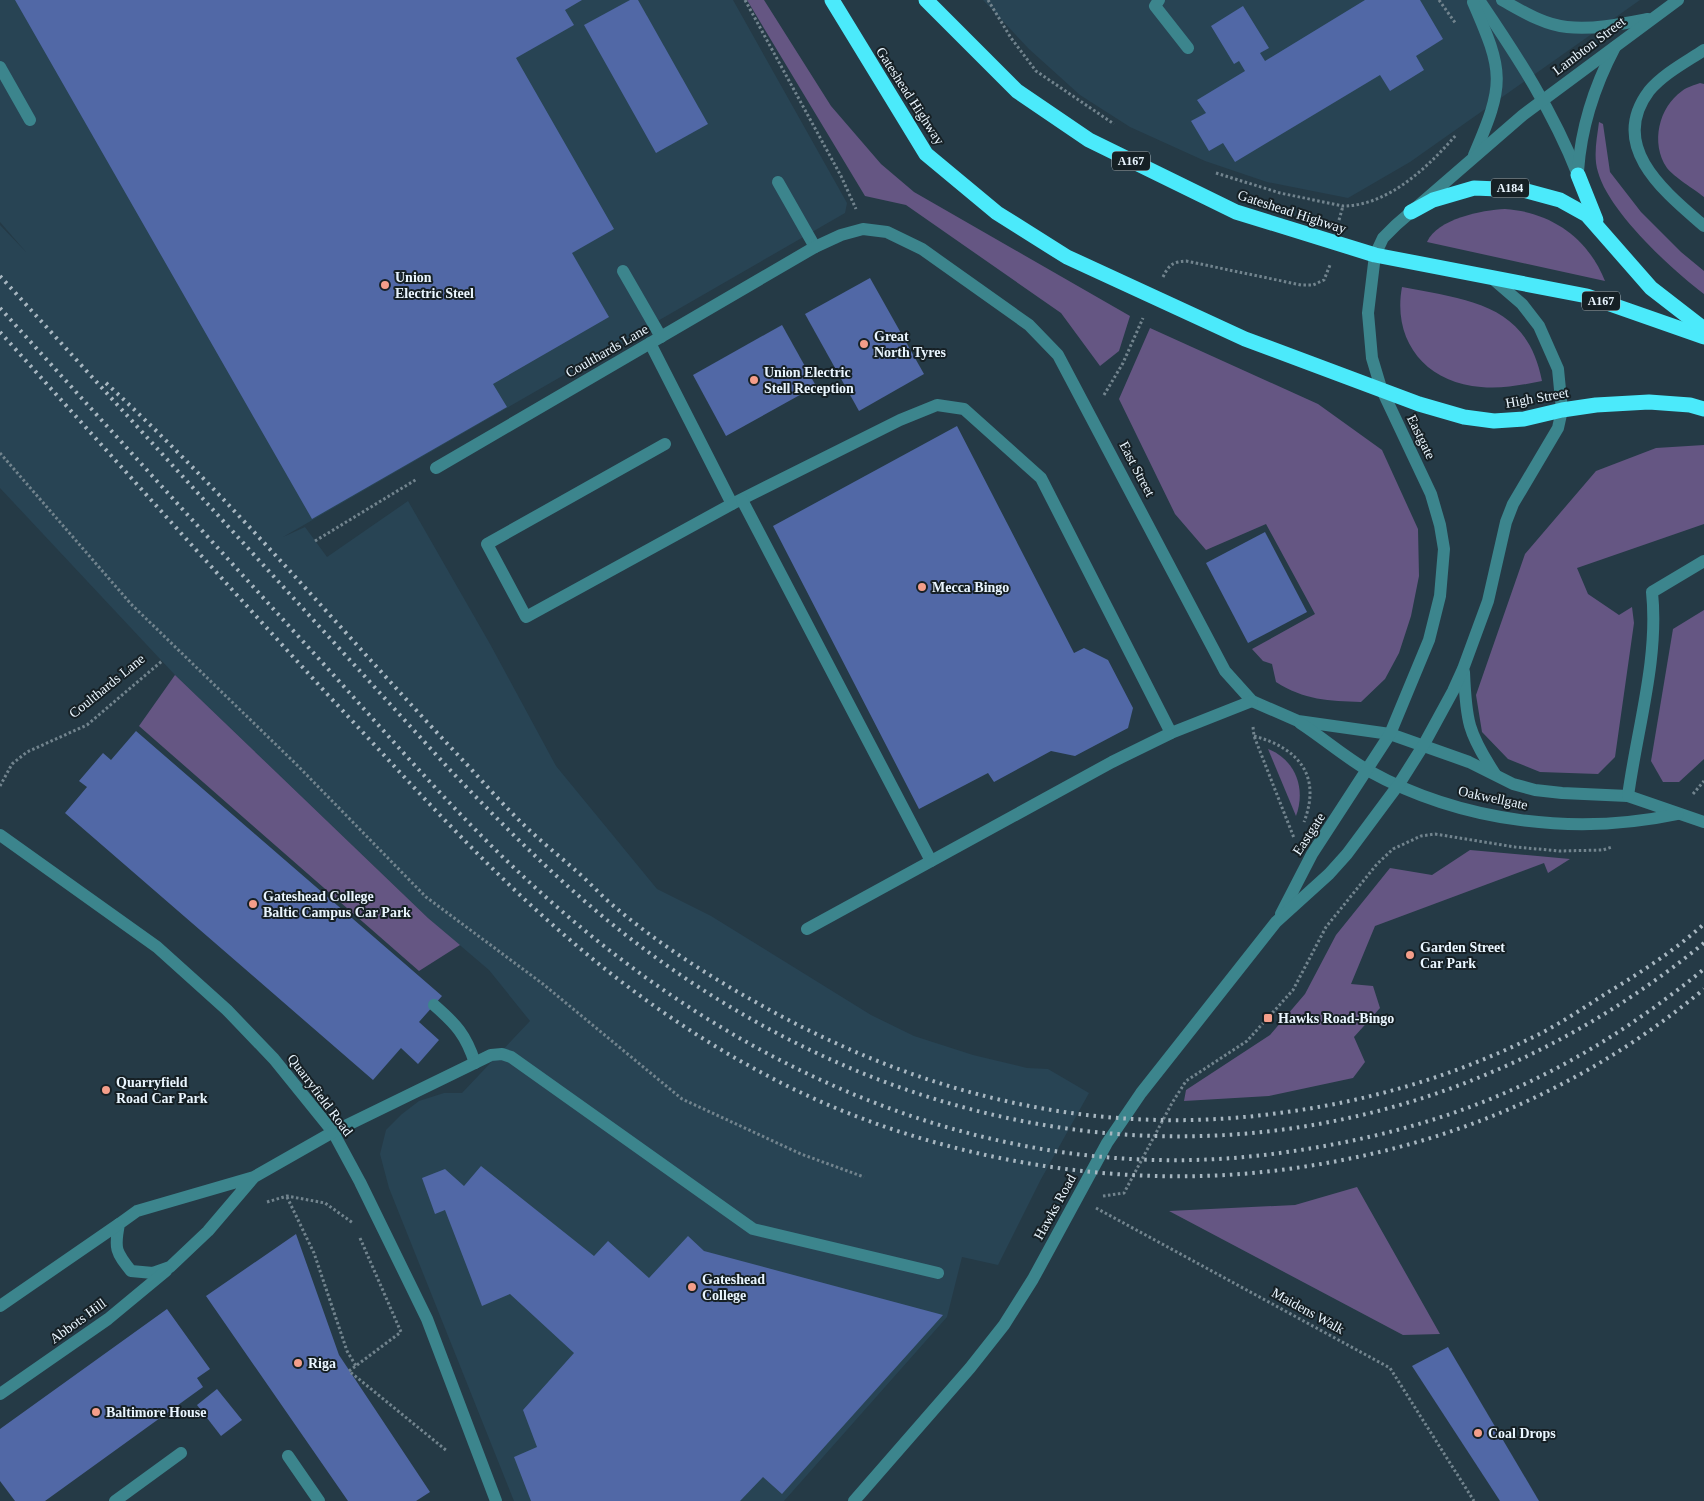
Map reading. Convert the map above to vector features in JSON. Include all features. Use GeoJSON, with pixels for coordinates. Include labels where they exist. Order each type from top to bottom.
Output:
{"type":"FeatureCollection","features":[{"type":"Feature","properties":{"kind":"highway","name":"Gateshead Highway"},"geometry":{"type":"LineString","coordinates":[[832,0],[926,154],[996,213],[1067,257],[1245,339],[1381,388]]}},
{"type":"Feature","properties":{"kind":"highway","name":"Gateshead Highway"},"geometry":{"type":"LineString","coordinates":[[926,0],[1018,92],[1089,140],[1236,212],[1375,255],[1587,296],[1704,337]]}},
{"type":"Feature","properties":{"kind":"highway"},"geometry":{"type":"LineString","coordinates":[[1578,175],[1590,210],[1601,230]]}},
{"type":"Feature","properties":{"kind":"highway","name":"A184"},"geometry":{"type":"LineString","coordinates":[[1412,212],[1433,200],[1474,188],[1523,190],[1546,195],[1574,206],[1601,230],[1651,288],[1704,329]]}},
{"type":"Feature","properties":{"kind":"highway","name":"High Street"},"geometry":{"type":"LineString","coordinates":[[1381,388],[1419,404],[1464,417],[1494,421],[1524,419],[1562,410],[1596,405],[1649,402],[1690,405],[1704,409]]}},
{"type":"Feature","properties":{"kind":"street"},"geometry":{"type":"LineString","coordinates":[[1159,0],[1155,6],[1188,48]]}},
{"type":"Feature","properties":{"kind":"street"},"geometry":{"type":"LineString","coordinates":[[1472,160],[1488,122],[1497,93],[1498,78],[1493,47],[1473,0]]}},
{"type":"Feature","properties":{"kind":"street"},"geometry":{"type":"LineString","coordinates":[[1479,0],[1543,99],[1562,135],[1578,175]]}},
{"type":"Feature","properties":{"kind":"street"},"geometry":{"type":"LineString","coordinates":[[1502,0],[1539,19],[1565,27],[1614,25],[1650,19]]}},
{"type":"Feature","properties":{"kind":"street","name":"Lambton Street"},"geometry":{"type":"LineString","coordinates":[[1472,160],[1543,99],[1678,0]]}},
{"type":"Feature","properties":{"kind":"street"},"geometry":{"type":"LineString","coordinates":[[1578,175],[1583,133],[1595,90],[1616,45]]}},
{"type":"Feature","properties":{"kind":"street"},"geometry":{"type":"LineString","coordinates":[[1704,50],[1662,79],[1650,91],[1640,106],[1637,123],[1638,149],[1643,163],[1659,184],[1704,226]]}},
{"type":"Feature","properties":{"kind":"street"},"geometry":{"type":"LineString","coordinates":[[0,67],[30,120]]}},
{"type":"Feature","properties":{"kind":"street","name":"Eastgate"},"geometry":{"type":"LineString","coordinates":[[1276,922],[1312,854],[1390,734],[1429,640],[1440,596],[1444,549],[1440,525],[1431,494],[1381,388],[1372,358],[1369,332],[1370,288],[1375,255],[1384,238],[1472,160]]}},
{"type":"Feature","properties":{"kind":"street"},"geometry":{"type":"LineString","coordinates":[[778,182],[815,248]]}},
{"type":"Feature","properties":{"kind":"street","name":"Coulthards Lane"},"geometry":{"type":"LineString","coordinates":[[436,468],[841,234],[863,230],[887,232],[922,249]]}},
{"type":"Feature","properties":{"kind":"street","name":"East Street"},"geometry":{"type":"LineString","coordinates":[[922,249],[1029,325],[1058,355],[1092,416],[1225,671],[1252,701],[1298,721],[1368,770]]}},
{"type":"Feature","properties":{"kind":"street"},"geometry":{"type":"LineString","coordinates":[[624,271],[655,340],[737,502],[931,861]]}},
{"type":"Feature","properties":{"kind":"street"},"geometry":{"type":"LineString","coordinates":[[1276,922],[1335,867],[1399,784],[1423,746],[1464,669],[1488,601],[1506,522],[1513,504],[1558,428],[1562,410],[1558,369],[1546,340],[1522,304],[1493,278]]}},
{"type":"Feature","properties":{"kind":"street"},"geometry":{"type":"LineString","coordinates":[[665,444],[487,544],[526,617],[737,502],[900,420],[937,405],[964,409],[1041,478],[1172,733]]}},
{"type":"Feature","properties":{"kind":"street"},"geometry":{"type":"LineString","coordinates":[[1628,796],[1645,695],[1654,619],[1652,592],[1704,561]]}},
{"type":"Feature","properties":{"kind":"street"},"geometry":{"type":"LineString","coordinates":[[1464,669],[1467,721],[1472,738],[1496,774]]}},
{"type":"Feature","properties":{"kind":"street"},"geometry":{"type":"LineString","coordinates":[[807,929],[1112,762],[1172,733],[1252,701]]}},
{"type":"Feature","properties":{"kind":"street","name":"East Street"},"geometry":{"type":"LineString","coordinates":[[1298,721],[1390,734]]}},
{"type":"Feature","properties":{"kind":"street","name":"Oakwellgate"},"geometry":{"type":"LineString","coordinates":[[1390,734],[1470,762],[1513,784],[1536,790],[1628,796],[1704,822]]}},
{"type":"Feature","properties":{"kind":"street","name":"Oakwellgate"},"geometry":{"type":"LineString","coordinates":[[1368,770],[1425,796],[1475,812],[1519,821],[1632,823],[1678,814]]}},
{"type":"Feature","properties":{"kind":"street","name":"Quarryfield Road"},"geometry":{"type":"LineString","coordinates":[[0,835],[157,947],[227,1010],[261,1045],[288,1074],[333,1132],[373,1207],[427,1319],[496,1501]]}},
{"type":"Feature","properties":{"kind":"street","name":"Hawks Road"},"geometry":{"type":"LineString","coordinates":[[854,1501],[970,1368],[1004,1324],[1033,1279],[1107,1142],[1141,1092],[1276,922]]}},
{"type":"Feature","properties":{"kind":"street"},"geometry":{"type":"LineString","coordinates":[[434,1005],[460,1030],[469,1044],[475,1063]]}},
{"type":"Feature","properties":{"kind":"street","name":"Abbots Hill"},"geometry":{"type":"LineString","coordinates":[[0,1306],[137,1211],[254,1177],[333,1132],[491,1055],[502,1054],[511,1057],[753,1229],[938,1273]]}},
{"type":"Feature","properties":{"kind":"street","name":"Abbots Hill"},"geometry":{"type":"LineString","coordinates":[[0,1394],[108,1319],[170,1268],[208,1231],[254,1177]]}},
{"type":"Feature","properties":{"kind":"street"},"geometry":{"type":"LineString","coordinates":[[119,1224],[116,1238],[117,1254],[131,1271],[153,1273],[170,1268]]}},
{"type":"Feature","properties":{"kind":"street"},"geometry":{"type":"LineString","coordinates":[[115,1501],[181,1453]]}},
{"type":"Feature","properties":{"kind":"street"},"geometry":{"type":"LineString","coordinates":[[288,1456],[319,1501]]}},
{"type":"Feature","properties":{"kind":"path"},"geometry":{"type":"LineString","coordinates":[[745,0],[841,176],[863,230]]}},
{"type":"Feature","properties":{"kind":"path"},"geometry":{"type":"LineString","coordinates":[[988,0],[1011,38],[1036,71],[1121,128]]}},
{"type":"Feature","properties":{"kind":"path"},"geometry":{"type":"LineString","coordinates":[[1439,0],[1461,32]]}},
{"type":"Feature","properties":{"kind":"path"},"geometry":{"type":"LineString","coordinates":[[1209,170],[1280,193],[1343,206],[1365,204],[1394,190],[1423,167],[1461,130]]}},
{"type":"Feature","properties":{"kind":"path"},"geometry":{"type":"LineString","coordinates":[[1163,277],[1169,265],[1175,262],[1186,261],[1301,285],[1313,285],[1324,280],[1329,269]]}},
{"type":"Feature","properties":{"kind":"path"},"geometry":{"type":"LineString","coordinates":[[1092,416],[1123,363],[1139,326]]}},
{"type":"Feature","properties":{"kind":"path"},"geometry":{"type":"LineString","coordinates":[[0,453],[131,604],[296,764],[426,897],[543,984],[682,1099],[802,1154],[864,1178]]}},
{"type":"Feature","properties":{"kind":"path"},"geometry":{"type":"LineString","coordinates":[[316,541],[436,468]]}},
{"type":"Feature","properties":{"kind":"path","name":"Coulthards Lane"},"geometry":{"type":"LineString","coordinates":[[0,786],[12,764],[27,752],[87,725],[162,661]]}},
{"type":"Feature","properties":{"kind":"path"},"geometry":{"type":"LineString","coordinates":[[1252,701],[1254,736],[1294,838]]}},
{"type":"Feature","properties":{"kind":"path"},"geometry":{"type":"LineString","coordinates":[[1254,736],[1275,742],[1289,750],[1298,760],[1307,779],[1310,798],[1304,822]]}},
{"type":"Feature","properties":{"kind":"path"},"geometry":{"type":"LineString","coordinates":[[1077,1199],[1124,1193],[1172,1103],[1186,1081],[1247,1041],[1293,990],[1326,927],[1377,864],[1393,849],[1421,836],[1435,834],[1468,840]]}},
{"type":"Feature","properties":{"kind":"path"},"geometry":{"type":"LineString","coordinates":[[267,1202],[287,1196],[325,1203],[352,1221],[400,1332],[349,1371],[447,1451]]}},
{"type":"Feature","properties":{"kind":"path"},"geometry":{"type":"LineString","coordinates":[[287,1196],[314,1253],[347,1351],[356,1366]]}},
{"type":"Feature","properties":{"kind":"path","name":"Maidens Walk"},"geometry":{"type":"LineString","coordinates":[[1077,1199],[1126,1223],[1390,1368],[1474,1501]]}},
{"type":"Feature","properties":{"kind":"shaded area"},"geometry":{"type":"Polygon","coordinates":[[[0,0],[733,0],[847,203],[845,213],[283,537],[305,527],[327,557],[408,501],[490,644],[556,766],[657,889],[711,916],[871,1015],[914,1036],[973,1055],[1027,1068],[1048,1069],[1089,1093],[1040,1181],[998,1265],[962,1257],[947,1317],[784,1501],[514,1501],[389,1188],[380,1154],[386,1130],[402,1114],[419,1101],[444,1093],[462,1093],[530,1021],[489,970],[428,918],[175,675],[0,488],[0,225],[26,252],[0,222],[0,0]]]}},
{"type":"Feature","properties":{"kind":"shaded area"},"geometry":{"type":"Polygon","coordinates":[[[747,0],[764,0],[831,106],[881,164],[914,192],[1130,316],[1119,351],[1100,366],[1061,313],[906,205],[865,196],[747,0]]]}},
{"type":"Feature","properties":{"kind":"shaded area"},"geometry":{"type":"Polygon","coordinates":[[[983,0],[1640,0],[1410,162],[1348,198],[1267,182],[1205,161],[1130,127],[1080,95],[1029,49],[983,0]]]}},
{"type":"Feature","properties":{"kind":"shaded area"},"geometry":{"type":"Polygon","coordinates":[[[1700,83],[1704,84],[1704,197],[1670,172],[1662,158],[1658,137],[1663,116],[1674,98],[1689,87],[1700,83]]]}},
{"type":"Feature","properties":{"kind":"shaded area"},"geometry":{"type":"Polygon","coordinates":[[[1599,122],[1603,124],[1610,172],[1641,212],[1681,252],[1704,271],[1704,294],[1675,270],[1643,239],[1628,222],[1604,188],[1596,160],[1599,122]]]}},
{"type":"Feature","properties":{"kind":"shaded area"},"geometry":{"type":"Polygon","coordinates":[[[1505,209],[1538,215],[1566,230],[1589,252],[1605,281],[1427,242],[1440,227],[1461,217],[1485,211],[1505,209]]]}},
{"type":"Feature","properties":{"kind":"shaded area"},"geometry":{"type":"Polygon","coordinates":[[[1402,287],[1471,302],[1509,320],[1523,335],[1534,355],[1542,381],[1504,387],[1481,387],[1461,384],[1429,368],[1417,356],[1408,341],[1402,325],[1400,307],[1402,287]]]}},
{"type":"Feature","properties":{"kind":"shaded area"},"geometry":{"type":"Polygon","coordinates":[[[1150,328],[1318,404],[1382,450],[1418,529],[1419,576],[1411,616],[1399,653],[1385,679],[1361,702],[1317,698],[1286,688],[1276,682],[1272,664],[1263,661],[1252,649],[1315,614],[1266,524],[1206,550],[1175,514],[1119,399],[1150,328]]]}},
{"type":"Feature","properties":{"kind":"shaded area"},"geometry":{"type":"Polygon","coordinates":[[[1704,445],[1704,524],[1577,568],[1588,594],[1619,615],[1632,607],[1634,623],[1615,757],[1598,774],[1540,772],[1508,759],[1482,732],[1476,695],[1525,554],[1596,471],[1656,448],[1704,445]]]}},
{"type":"Feature","properties":{"kind":"shaded area"},"geometry":{"type":"Polygon","coordinates":[[[1704,610],[1704,759],[1679,782],[1663,782],[1651,761],[1673,629],[1704,610]]]}},
{"type":"Feature","properties":{"kind":"shaded area"},"geometry":{"type":"Polygon","coordinates":[[[175,675],[428,918],[460,945],[419,971],[139,726],[175,675]]]}},
{"type":"Feature","properties":{"kind":"shaded area"},"geometry":{"type":"Polygon","coordinates":[[[1268,749],[1286,760],[1296,776],[1300,796],[1296,816],[1268,749]]]}},
{"type":"Feature","properties":{"kind":"shaded area"},"geometry":{"type":"Polygon","coordinates":[[[1470,850],[1570,859],[1548,873],[1544,863],[1375,926],[1351,984],[1373,986],[1380,1008],[1354,1037],[1365,1062],[1353,1078],[1269,1096],[1184,1101],[1186,1090],[1270,1035],[1305,994],[1336,935],[1390,868],[1432,875],[1470,850]]]}},
{"type":"Feature","properties":{"kind":"shaded area"},"geometry":{"type":"Polygon","coordinates":[[[1357,1187],[1440,1334],[1403,1335],[1169,1211],[1295,1205],[1357,1187]]]}},
{"type":"Feature","properties":{"kind":"building","name":"Union Electric Steel"},"geometry":{"type":"Polygon","coordinates":[[[15,0],[582,0],[565,10],[574,25],[516,58],[614,229],[572,253],[609,317],[493,384],[507,407],[312,519],[15,0]]]}},
{"type":"Feature","properties":{"kind":"building"},"geometry":{"type":"Polygon","coordinates":[[[630,0],[638,0],[708,124],[656,153],[584,25],[630,0]]]}},
{"type":"Feature","properties":{"kind":"building"},"geometry":{"type":"Polygon","coordinates":[[[1365,0],[1420,0],[1443,39],[1416,56],[1424,70],[1390,91],[1380,75],[1235,162],[1223,143],[1209,151],[1191,121],[1206,113],[1197,100],[1245,71],[1239,61],[1234,64],[1211,26],[1243,6],[1269,48],[1260,53],[1265,61],[1365,0]]]}},
{"type":"Feature","properties":{"kind":"building","name":"Great North Tyres"},"geometry":{"type":"Polygon","coordinates":[[[870,278],[924,374],[859,411],[805,314],[870,278]]]}},
{"type":"Feature","properties":{"kind":"building","name":"Union Electric Stell Reception"},"geometry":{"type":"Polygon","coordinates":[[[782,325],[816,386],[726,436],[693,375],[782,325]]]}},
{"type":"Feature","properties":{"kind":"building","name":"Mecca Bingo"},"geometry":{"type":"Polygon","coordinates":[[[957,426],[1074,653],[1084,648],[1108,660],[1133,708],[1128,728],[1075,756],[1051,751],[994,782],[988,773],[919,809],[773,526],[957,426]]]}},
{"type":"Feature","properties":{"kind":"building"},"geometry":{"type":"Polygon","coordinates":[[[1265,532],[1307,612],[1248,643],[1206,563],[1265,532]]]}},
{"type":"Feature","properties":{"kind":"building","name":"Gateshead College Baltic Campus Car Park"},"geometry":{"type":"Polygon","coordinates":[[[136,731],[442,996],[419,1022],[439,1040],[418,1064],[401,1048],[373,1080],[65,813],[87,787],[79,781],[103,753],[111,760],[136,731]]]}},
{"type":"Feature","properties":{"kind":"building"},"geometry":{"type":"Polygon","coordinates":[[[481,1166],[594,1256],[608,1241],[649,1278],[688,1236],[704,1251],[943,1315],[782,1494],[763,1477],[740,1501],[531,1501],[514,1457],[537,1447],[523,1410],[574,1353],[510,1294],[482,1306],[445,1210],[435,1214],[422,1178],[445,1169],[464,1186],[481,1166]]]}},
{"type":"Feature","properties":{"kind":"building","name":"Riga"},"geometry":{"type":"Polygon","coordinates":[[[296,1234],[339,1355],[430,1492],[416,1501],[348,1501],[206,1296],[296,1234]]]}},
{"type":"Feature","properties":{"kind":"building","name":"Baltimore House"},"geometry":{"type":"Polygon","coordinates":[[[167,1309],[210,1369],[197,1378],[203,1387],[45,1501],[15,1501],[0,1481],[0,1429],[167,1309]]]}},
{"type":"Feature","properties":{"kind":"building","name":"Coal Drops"},"geometry":{"type":"Polygon","coordinates":[[[1448,1347],[1539,1501],[1500,1501],[1412,1366],[1448,1347]]]}},
{"type":"Feature","properties":{"kind":"building"},"geometry":{"type":"Polygon","coordinates":[[[217,1389],[242,1420],[221,1436],[197,1405],[217,1389]]]}},
{"type":"Feature","properties":{"kind":"railway"},"geometry":{"type":"LineString","coordinates":[[0,276],[451,771],[499,821],[574,892],[600,915],[655,957],[781,1035],[912,1092],[1047,1125],[1183,1136],[1319,1124],[1452,1088],[1581,1028],[1704,943]]}},
{"type":"Feature","properties":{"kind":"railway"},"geometry":{"type":"LineString","coordinates":[[0,308],[421,772],[478,832],[538,890],[617,956],[700,1014],[789,1065],[881,1105],[977,1135],[1075,1154],[1177,1160],[1280,1153],[1341,1143],[1399,1130],[1453,1113],[1506,1092],[1557,1068],[1606,1040],[1655,1007],[1704,969]]}},
{"type":"Feature","properties":{"kind":"railway"},"geometry":{"type":"LineString","coordinates":[[0,332],[328,695],[445,820],[537,911],[615,977],[664,1013],[714,1045],[766,1075],[824,1103],[886,1127],[950,1146],[1016,1161],[1082,1171],[1149,1176],[1215,1176],[1280,1170],[1339,1161],[1396,1148],[1452,1131],[1506,1111],[1558,1086],[1608,1058],[1657,1026],[1704,989]]}},
{"type":"Feature","properties":{"kind":"railway"},"geometry":{"type":"LineString","coordinates":[[106,383],[198,472],[506,807],[535,836],[609,902],[642,929],[715,978],[813,1033],[876,1061],[941,1083],[1006,1101],[1073,1113],[1141,1119],[1209,1119],[1279,1113],[1311,1108],[1406,1087],[1467,1066],[1538,1035],[1647,968],[1682,943],[1704,924]]}},
{"type":"Feature","properties":{"kind":"place","name":"Union Electric Steel"},"geometry":{"type":"Point","coordinates":[385,285]}},
{"type":"Feature","properties":{"kind":"place","name":"Great North Tyres"},"geometry":{"type":"Point","coordinates":[864,344]}},
{"type":"Feature","properties":{"kind":"place","name":"Union Electric Stell Reception"},"geometry":{"type":"Point","coordinates":[754,380]}},
{"type":"Feature","properties":{"kind":"place","name":"Mecca Bingo"},"geometry":{"type":"Point","coordinates":[922,587]}},
{"type":"Feature","properties":{"kind":"place","name":"Gateshead College Baltic Campus Car Park"},"geometry":{"type":"Point","coordinates":[253,904]}},
{"type":"Feature","properties":{"kind":"place","name":"Garden Street Car Park"},"geometry":{"type":"Point","coordinates":[1410,955]}},
{"type":"Feature","properties":{"kind":"place","name":"Hawks Road-Bingo"},"geometry":{"type":"Point","coordinates":[1268,1018]}},
{"type":"Feature","properties":{"kind":"place","name":"Quarryfield Road Car Park"},"geometry":{"type":"Point","coordinates":[106,1090]}},
{"type":"Feature","properties":{"kind":"place","name":"Gateshead College"},"geometry":{"type":"Point","coordinates":[692,1287]}},
{"type":"Feature","properties":{"kind":"place","name":"Riga"},"geometry":{"type":"Point","coordinates":[298,1363]}},
{"type":"Feature","properties":{"kind":"place","name":"Baltimore House"},"geometry":{"type":"Point","coordinates":[96,1412]}},
{"type":"Feature","properties":{"kind":"place","name":"Coal Drops"},"geometry":{"type":"Point","coordinates":[1478,1433]}}]}
